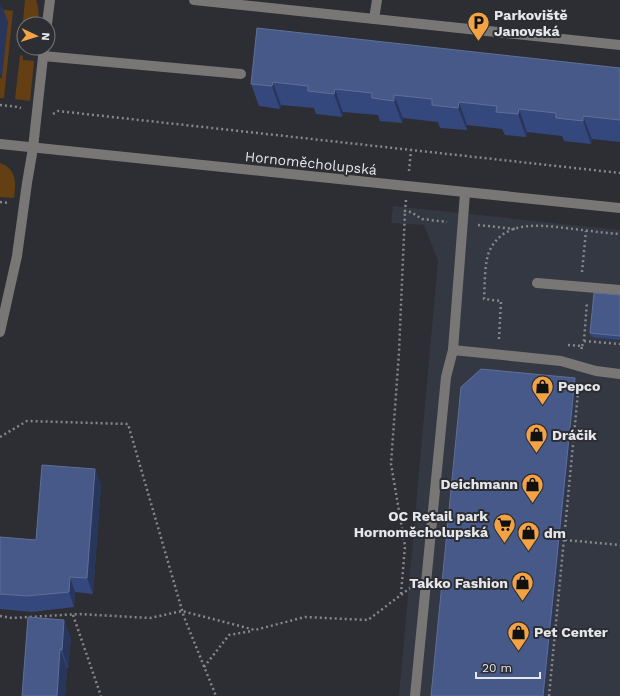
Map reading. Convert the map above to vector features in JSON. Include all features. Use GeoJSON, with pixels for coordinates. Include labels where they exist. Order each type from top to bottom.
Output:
{"type":"FeatureCollection","features":[{"type":"Feature","properties":{"kind":"street"},"geometry":{"type":"LineString","coordinates":[[48,16],[50,0]]}},
{"type":"Feature","properties":{"kind":"street"},"geometry":{"type":"LineString","coordinates":[[194,0],[620,45]]}},
{"type":"Feature","properties":{"kind":"street"},"geometry":{"type":"LineString","coordinates":[[374,19],[376,0]]}},
{"type":"Feature","properties":{"kind":"street"},"geometry":{"type":"LineString","coordinates":[[56,53],[241,74]]}},
{"type":"Feature","properties":{"kind":"street"},"geometry":{"type":"LineString","coordinates":[[0,332],[17,256],[38,112],[44,56]]}},
{"type":"Feature","properties":{"kind":"street","name":"Hornoměcholupská"},"geometry":{"type":"LineString","coordinates":[[0,144],[620,208]]}},
{"type":"Feature","properties":{"kind":"street"},"geometry":{"type":"LineString","coordinates":[[415,696],[446,377],[453,350],[465,193]]}},
{"type":"Feature","properties":{"kind":"street"},"geometry":{"type":"LineString","coordinates":[[537,283],[620,290]]}},
{"type":"Feature","properties":{"kind":"street"},"geometry":{"type":"LineString","coordinates":[[453,350],[561,361],[596,371],[620,374]]}},
{"type":"Feature","properties":{"kind":"path"},"geometry":{"type":"LineString","coordinates":[[0,105],[53,114],[58,111],[620,173]]}},
{"type":"Feature","properties":{"kind":"path"},"geometry":{"type":"LineString","coordinates":[[401,594],[405,546],[391,464],[399,352],[405,211],[411,150]]}},
{"type":"Feature","properties":{"kind":"path"},"geometry":{"type":"LineString","coordinates":[[405,211],[411,212],[422,219],[515,229]]}},
{"type":"Feature","properties":{"kind":"path"},"geometry":{"type":"LineString","coordinates":[[584,341],[620,344]]}},
{"type":"Feature","properties":{"kind":"path"},"geometry":{"type":"LineString","coordinates":[[549,696],[565,540],[578,384]]}},
{"type":"Feature","properties":{"kind":"path"},"geometry":{"type":"LineString","coordinates":[[0,437],[27,422],[128,424],[182,611],[216,696]]}},
{"type":"Feature","properties":{"kind":"path"},"geometry":{"type":"LineString","coordinates":[[565,540],[620,545]]}},
{"type":"Feature","properties":{"kind":"path"},"geometry":{"type":"LineString","coordinates":[[204,667],[230,635],[305,617],[368,620],[401,594],[426,577]]}},
{"type":"Feature","properties":{"kind":"path"},"geometry":{"type":"LineString","coordinates":[[0,616],[12,618],[73,615],[150,618],[182,611],[255,630]]}},
{"type":"Feature","properties":{"kind":"path"},"geometry":{"type":"LineString","coordinates":[[73,615],[101,696]]}},
{"type":"Feature","properties":{"kind":"shaded area"},"geometry":{"type":"Polygon","coordinates":[[[25,0],[36,0],[39,16],[23,16],[25,0]]]}},
{"type":"Feature","properties":{"kind":"shaded area"},"geometry":{"type":"Polygon","coordinates":[[[0,9],[13,11],[4,98],[0,98],[0,78],[2,78],[0,9]]]}},
{"type":"Feature","properties":{"kind":"shaded area"},"geometry":{"type":"Polygon","coordinates":[[[20,56],[23,56],[23,60],[34,61],[30,101],[15,99],[20,56]]]}},
{"type":"Feature","properties":{"kind":"shaded area"},"geometry":{"type":"Polygon","coordinates":[[[0,163],[10,169],[14,177],[14,198],[0,197],[0,163]]]}},
{"type":"Feature","properties":{"kind":"shaded area"},"geometry":{"type":"Polygon","coordinates":[[[393,206],[620,230],[620,696],[399,696],[438,260],[424,225],[391,223],[393,206]]]}},
{"type":"Feature","properties":{"kind":"building"},"geometry":{"type":"Polygon","coordinates":[[[257,28],[620,68],[620,120],[583,116],[583,121],[556,118],[556,113],[519,109],[518,114],[496,112],[497,106],[459,102],[458,108],[432,105],[432,99],[394,95],[394,101],[372,98],[372,93],[335,89],[334,94],[308,91],[308,86],[273,82],[272,86],[251,84],[257,28]]]}},
{"type":"Feature","properties":{"kind":"building"},"geometry":{"type":"Polygon","coordinates":[[[594,293],[620,295],[620,336],[590,333],[594,293]]]}},
{"type":"Feature","properties":{"kind":"building","name":"OC Retail park Hornoměcholupská"},"geometry":{"type":"Polygon","coordinates":[[[481,369],[575,378],[543,696],[431,696],[461,387],[481,369]]]}},
{"type":"Feature","properties":{"kind":"building"},"geometry":{"type":"Polygon","coordinates":[[[42,465],[95,469],[87,578],[70,577],[69,592],[27,596],[0,594],[0,537],[36,540],[42,465]]]}},
{"type":"Feature","properties":{"kind":"building"},"geometry":{"type":"Polygon","coordinates":[[[28,617],[64,620],[62,650],[60,649],[57,696],[22,696],[28,617]]]}},
{"type":"Feature","properties":{"kind":"place","name":"Parkoviště Janovská"},"geometry":{"type":"Point","coordinates":[479,42]}},
{"type":"Feature","properties":{"kind":"place","name":"Pepco"},"geometry":{"type":"Point","coordinates":[542,406]}},
{"type":"Feature","properties":{"kind":"place","name":"Dráčik"},"geometry":{"type":"Point","coordinates":[537,454]}},
{"type":"Feature","properties":{"kind":"place","name":"Deichmann"},"geometry":{"type":"Point","coordinates":[533,504]}},
{"type":"Feature","properties":{"kind":"place","name":"OC Retail park Hornoměcholupská"},"geometry":{"type":"Point","coordinates":[504,544]}},
{"type":"Feature","properties":{"kind":"place","name":"dm"},"geometry":{"type":"Point","coordinates":[528,552]}},
{"type":"Feature","properties":{"kind":"place","name":"Takko Fashion"},"geometry":{"type":"Point","coordinates":[523,602]}},
{"type":"Feature","properties":{"kind":"place","name":"Pet Center"},"geometry":{"type":"Point","coordinates":[518,652]}}]}
